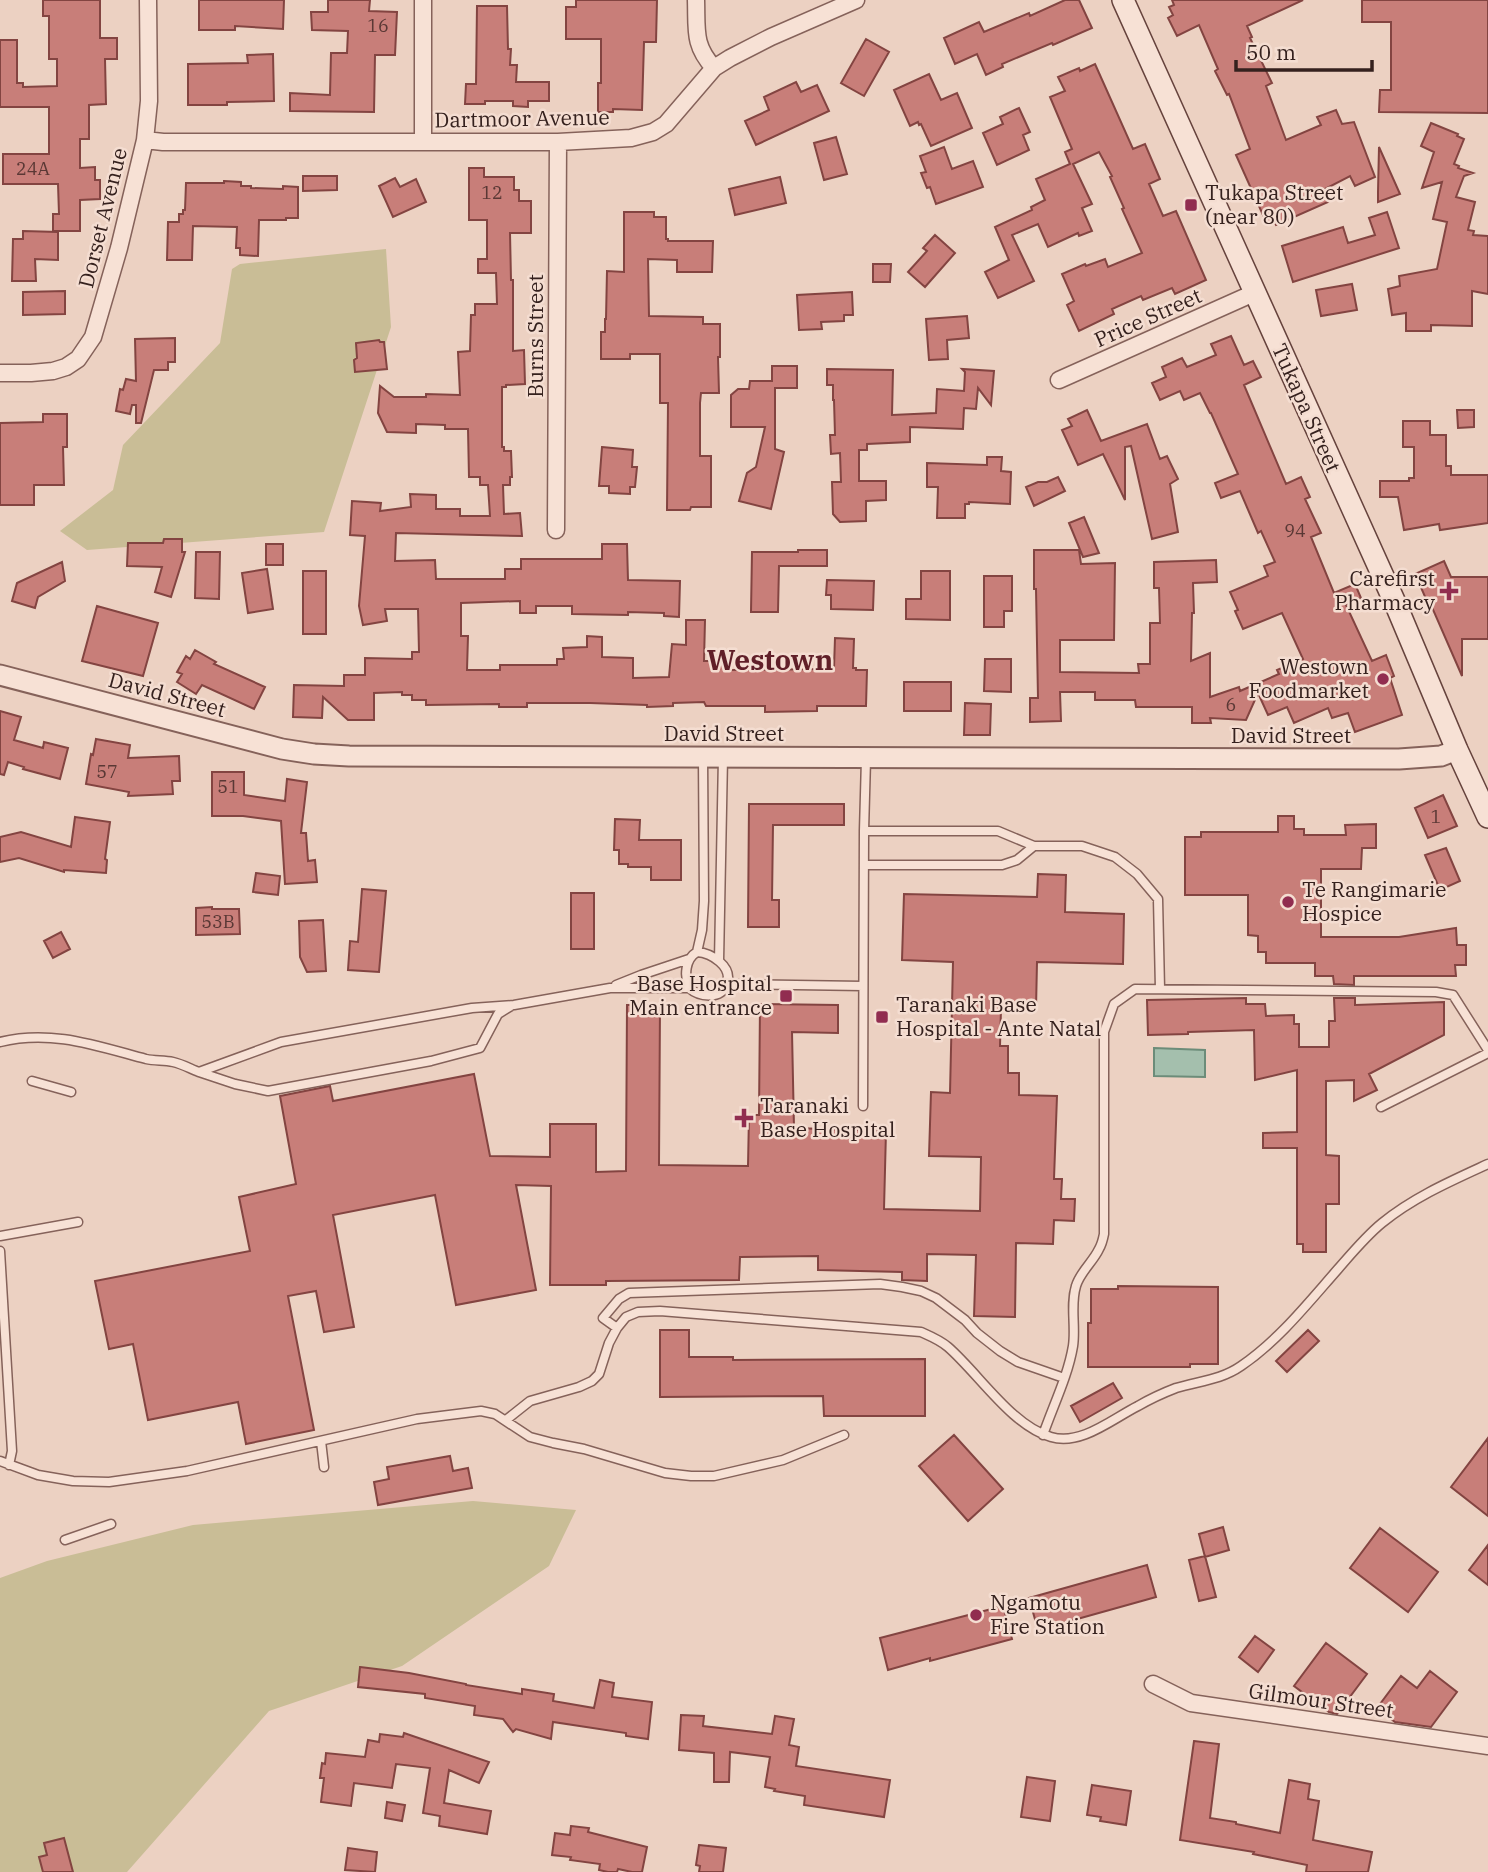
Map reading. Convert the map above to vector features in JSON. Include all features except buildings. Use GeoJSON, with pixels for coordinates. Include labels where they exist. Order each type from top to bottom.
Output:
{"type":"FeatureCollection","features":[{"type":"Feature","properties":{"kind":"main road","name":"Tukapa Street"},"geometry":{"type":"LineString","coordinates":[[1123,0],[1488,817]]}},
{"type":"Feature","properties":{"kind":"street","name":"Dorset Avenue"},"geometry":{"type":"LineString","coordinates":[[0,373],[53,371],[66,367],[78,359],[93,337],[119,248],[145,140],[149,101],[148,0]]}},
{"type":"Feature","properties":{"kind":"street"},"geometry":{"type":"LineString","coordinates":[[423,0],[423,141]]}},
{"type":"Feature","properties":{"kind":"street"},"geometry":{"type":"LineString","coordinates":[[696,0],[699,47],[714,68]]}},
{"type":"Feature","properties":{"kind":"street","name":"Dartmoor Avenue"},"geometry":{"type":"LineString","coordinates":[[145,140],[558,142],[631,138],[653,132],[666,124],[714,68],[744,50],[856,0]]}},
{"type":"Feature","properties":{"kind":"street","name":"Burns Street"},"geometry":{"type":"LineString","coordinates":[[556,530],[558,142]]}},
{"type":"Feature","properties":{"kind":"street","name":"Price Street"},"geometry":{"type":"LineString","coordinates":[[1059,380],[1254,293]]}},
{"type":"Feature","properties":{"kind":"street","name":"David Street"},"geometry":{"type":"LineString","coordinates":[[0,675],[282,749],[349,756],[1399,760],[1441,756],[1457,750]]}},
{"type":"Feature","properties":{"kind":"street","name":"Gilmour Street"},"geometry":{"type":"LineString","coordinates":[[1153,1684],[1191,1703],[1488,1746]]}},
{"type":"Feature","properties":{"kind":"lane"},"geometry":{"type":"LineString","coordinates":[[719,961],[723,757]]}},
{"type":"Feature","properties":{"kind":"lane"},"geometry":{"type":"LineString","coordinates":[[863,1106],[866,757]]}},
{"type":"Feature","properties":{"kind":"lane"},"geometry":{"type":"LineString","coordinates":[[610,988],[689,960],[697,952],[704,901],[703,758]]}},
{"type":"Feature","properties":{"kind":"lane"},"geometry":{"type":"LineString","coordinates":[[864,831],[998,831],[1034,846],[1082,846],[1115,858],[1137,874],[1158,899],[1160,989]]}},
{"type":"Feature","properties":{"kind":"lane"},"geometry":{"type":"LineString","coordinates":[[864,865],[1002,865],[1017,860],[1034,846]]}},
{"type":"Feature","properties":{"kind":"lane"},"geometry":{"type":"LineString","coordinates":[[689,960],[686,982],[689,988],[702,995],[715,995],[723,990],[727,980],[724,967],[707,954],[697,952]]}},
{"type":"Feature","properties":{"kind":"lane"},"geometry":{"type":"LineString","coordinates":[[727,980],[733,985],[863,986]]}},
{"type":"Feature","properties":{"kind":"lane"},"geometry":{"type":"LineString","coordinates":[[199,1072],[281,1042],[472,1007],[514,1005],[610,988],[689,988]]}},
{"type":"Feature","properties":{"kind":"lane"},"geometry":{"type":"LineString","coordinates":[[1043,1434],[1072,1349],[1075,1328],[1073,1308],[1078,1279],[1100,1248],[1104,1234],[1104,1032],[1114,1004],[1135,989],[1436,992],[1453,996],[1488,1051],[1381,1107]]}},
{"type":"Feature","properties":{"kind":"lane"},"geometry":{"type":"LineString","coordinates":[[0,1042],[29,1036],[73,1040],[152,1060],[174,1062],[235,1084],[268,1091],[431,1061],[480,1048],[498,1014],[514,1005]]}},
{"type":"Feature","properties":{"kind":"lane"},"geometry":{"type":"LineString","coordinates":[[32,1081],[71,1092]]}},
{"type":"Feature","properties":{"kind":"lane"},"geometry":{"type":"LineString","coordinates":[[506,1420],[530,1401],[592,1381],[599,1374],[609,1343],[626,1317],[638,1312],[660,1311],[921,1332],[947,1346],[1030,1427],[1054,1438],[1068,1439],[1099,1428],[1153,1398],[1177,1388],[1223,1376],[1239,1367],[1283,1330],[1380,1224],[1435,1188],[1488,1164]]}},
{"type":"Feature","properties":{"kind":"lane"},"geometry":{"type":"LineString","coordinates":[[0,1236],[78,1222]]}},
{"type":"Feature","properties":{"kind":"lane"},"geometry":{"type":"LineString","coordinates":[[0,1251],[12,1451],[4,1463],[38,1475],[73,1481],[109,1482],[187,1471],[416,1419],[481,1411],[495,1414],[530,1437],[584,1449],[665,1473],[691,1476],[715,1476],[783,1460],[844,1435]]}},
{"type":"Feature","properties":{"kind":"lane"},"geometry":{"type":"LineString","coordinates":[[617,1328],[603,1318],[619,1299],[629,1293],[880,1284],[921,1291],[936,1298],[1000,1351],[1029,1366],[1064,1378]]}},
{"type":"Feature","properties":{"kind":"lane"},"geometry":{"type":"LineString","coordinates":[[321,1441],[324,1467]]}},
{"type":"Feature","properties":{"kind":"lane"},"geometry":{"type":"LineString","coordinates":[[65,1540],[111,1524]]}},
{"type":"Feature","properties":{"kind":"shaded area"},"geometry":{"type":"Polygon","coordinates":[[[386,249],[391,327],[324,532],[87,550],[60,531],[113,490],[123,445],[220,343],[232,269],[240,264],[386,249]]]}},
{"type":"Feature","properties":{"kind":"shaded area"},"geometry":{"type":"Polygon","coordinates":[[[1154,1048],[1205,1050],[1205,1077],[1154,1076],[1154,1048]]]}},
{"type":"Feature","properties":{"kind":"shaded area"},"geometry":{"type":"Polygon","coordinates":[[[473,1501],[576,1510],[549,1566],[402,1666],[269,1711],[127,1872],[0,1872],[0,1578],[47,1561],[193,1525],[473,1501]]]}},
{"type":"Feature","properties":{"kind":"place","name":"Tukapa Street (near 80)"},"geometry":{"type":"Point","coordinates":[1191,205]}},
{"type":"Feature","properties":{"kind":"place","name":"Carefirst Pharmacy"},"geometry":{"type":"Point","coordinates":[1449,591]}},
{"type":"Feature","properties":{"kind":"place","name":"Westown Foodmarket"},"geometry":{"type":"Point","coordinates":[1383,679]}},
{"type":"Feature","properties":{"kind":"place","name":"Te Rangimarie Hospice"},"geometry":{"type":"Point","coordinates":[1288,902]}},
{"type":"Feature","properties":{"kind":"place","name":"Base Hospital Main entrance"},"geometry":{"type":"Point","coordinates":[786,996]}},
{"type":"Feature","properties":{"kind":"place","name":"Taranaki Base Hospital - Ante Natal"},"geometry":{"type":"Point","coordinates":[882,1017]}},
{"type":"Feature","properties":{"kind":"place","name":"Taranaki Base Hospital"},"geometry":{"type":"Point","coordinates":[744,1118]}},
{"type":"Feature","properties":{"kind":"place","name":"Ngamotu Fire Station"},"geometry":{"type":"Point","coordinates":[976,1615]}},
{"type":"Feature","properties":{"kind":"district","name":"Westown"},"geometry":{"type":"Point","coordinates":[770,660]}}]}
